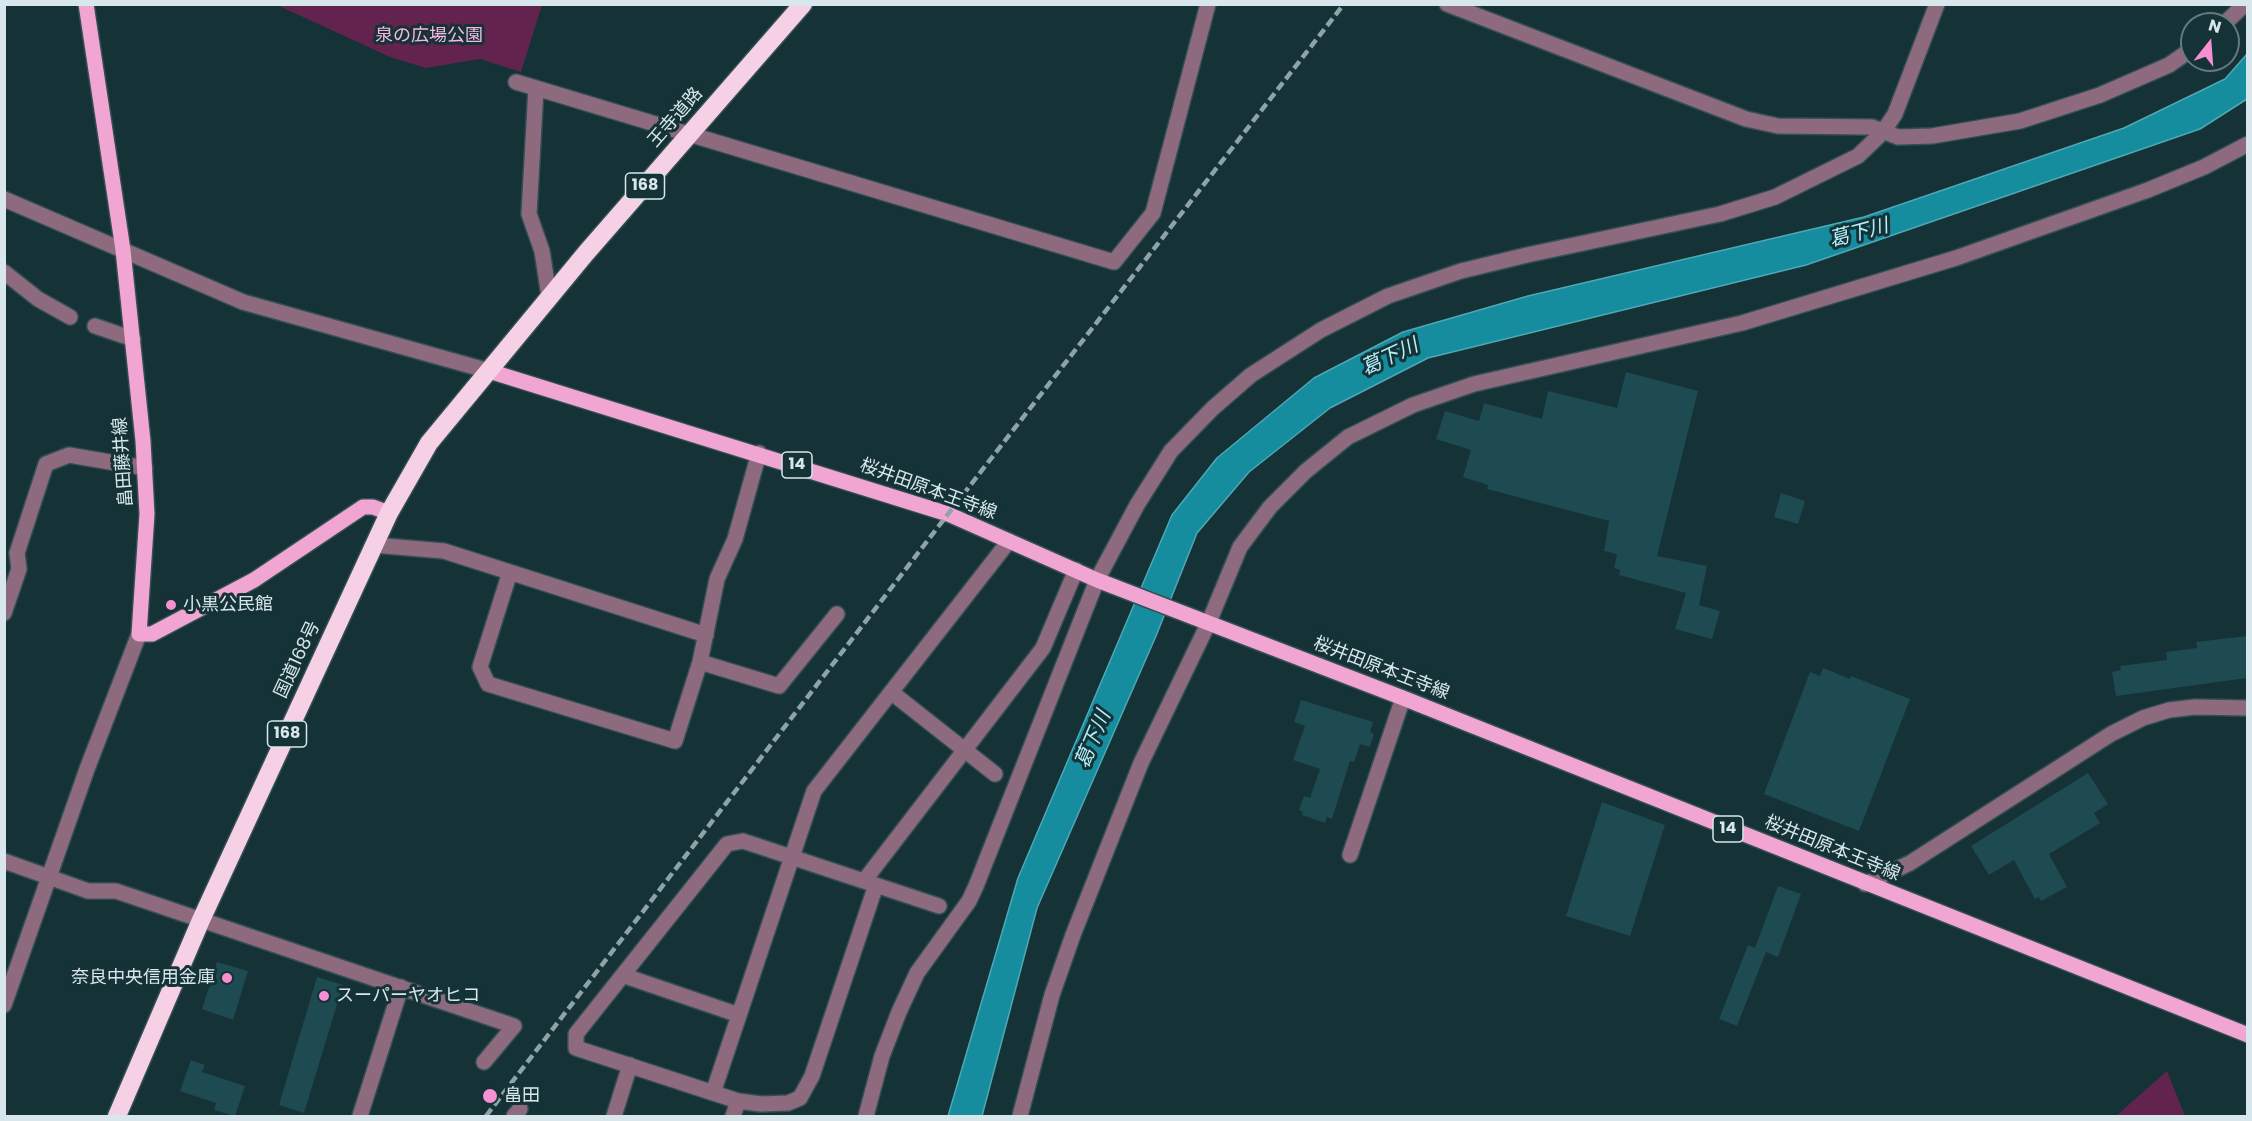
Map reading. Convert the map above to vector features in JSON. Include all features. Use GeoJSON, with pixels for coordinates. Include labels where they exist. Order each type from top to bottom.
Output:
{"type":"FeatureCollection","features":[{"type":"Feature","properties":{"kind":"highway","name":"王寺道路"},"geometry":{"type":"LineString","coordinates":[[489,370],[549,296],[803,4]]}},
{"type":"Feature","properties":{"kind":"highway","name":"国道168号"},"geometry":{"type":"LineString","coordinates":[[117,1116],[201,920],[389,513],[429,443],[489,370]]}},
{"type":"Feature","properties":{"kind":"main road","name":"畠田藤井線"},"geometry":{"type":"LineString","coordinates":[[86,4],[123,250],[145,468],[147,514],[139,634]]}},
{"type":"Feature","properties":{"kind":"main road","name":"桜井田原本王寺線"},"geometry":{"type":"LineString","coordinates":[[489,370],[948,514],[1097,580],[1402,698],[2247,1035]]}},
{"type":"Feature","properties":{"kind":"main road"},"geometry":{"type":"LineString","coordinates":[[139,634],[152,634],[254,580],[363,507],[373,507],[389,513]]}},
{"type":"Feature","properties":{"kind":"street"},"geometry":{"type":"LineString","coordinates":[[516,81],[1114,262],[1153,213],[1208,4]]}},
{"type":"Feature","properties":{"kind":"street"},"geometry":{"type":"LineString","coordinates":[[1447,4],[1746,119],[1778,126],[1872,127],[1898,137],[1932,136],[2020,121],[2100,95],[2169,65],[2180,57]]}},
{"type":"Feature","properties":{"kind":"street"},"geometry":{"type":"LineString","coordinates":[[866,1116],[882,1056],[899,1012],[917,973],[969,901],[976,886],[1097,580],[1137,505],[1171,451],[1213,408],[1251,375],[1321,330],[1388,296],[1461,271],[1720,214],[1775,197],[1858,156],[1883,132],[1905,92],[1938,4]]}},
{"type":"Feature","properties":{"kind":"street"},"geometry":{"type":"LineString","coordinates":[[536,88],[529,214],[542,251],[549,296]]}},
{"type":"Feature","properties":{"kind":"street"},"geometry":{"type":"LineString","coordinates":[[1020,1116],[1052,995],[1072,935],[1141,763],[1209,622],[1240,546],[1270,507],[1306,471],[1348,437],[1413,405],[1474,384],[1742,323],[1875,284],[2148,190],[2204,167],[2247,144]]}},
{"type":"Feature","properties":{"kind":"street"},"geometry":{"type":"LineString","coordinates":[[4,199],[243,302],[489,370]]}},
{"type":"Feature","properties":{"kind":"street"},"geometry":{"type":"LineString","coordinates":[[4,272],[38,299],[70,317]]}},
{"type":"Feature","properties":{"kind":"street"},"geometry":{"type":"LineString","coordinates":[[95,326],[133,339]]}},
{"type":"Feature","properties":{"kind":"street"},"geometry":{"type":"LineString","coordinates":[[510,572],[480,667],[488,684],[675,741],[700,662],[717,579],[735,539],[759,453]]}},
{"type":"Feature","properties":{"kind":"street"},"geometry":{"type":"LineString","coordinates":[[4,613],[19,569],[17,553],[46,464],[69,455],[145,468]]}},
{"type":"Feature","properties":{"kind":"street"},"geometry":{"type":"LineString","coordinates":[[713,1094],[814,792],[1009,541]]}},
{"type":"Feature","properties":{"kind":"street"},"geometry":{"type":"LineString","coordinates":[[374,545],[444,551],[706,635]]}},
{"type":"Feature","properties":{"kind":"street"},"geometry":{"type":"LineString","coordinates":[[939,906],[870,883],[792,857],[743,841],[727,844],[625,976],[576,1034],[576,1048],[738,1101],[761,1104],[788,1102],[800,1098],[806,1089],[870,883],[965,750],[1044,648],[1076,570]]}},
{"type":"Feature","properties":{"kind":"street"},"geometry":{"type":"LineString","coordinates":[[700,662],[779,686],[837,614]]}},
{"type":"Feature","properties":{"kind":"street"},"geometry":{"type":"LineString","coordinates":[[4,1005],[103,724],[139,634]]}},
{"type":"Feature","properties":{"kind":"street"},"geometry":{"type":"LineString","coordinates":[[891,692],[995,774]]}},
{"type":"Feature","properties":{"kind":"street"},"geometry":{"type":"LineString","coordinates":[[1350,855],[1402,698]]}},
{"type":"Feature","properties":{"kind":"street"},"geometry":{"type":"LineString","coordinates":[[1865,884],[1910,863],[2111,734],[2144,718],[2169,710],[2195,707],[2247,708]]}},
{"type":"Feature","properties":{"kind":"street"},"geometry":{"type":"LineString","coordinates":[[4,861],[49,879],[88,891],[116,891],[514,1026],[484,1062]]}},
{"type":"Feature","properties":{"kind":"street"},"geometry":{"type":"LineString","coordinates":[[625,976],[739,1015]]}},
{"type":"Feature","properties":{"kind":"street"},"geometry":{"type":"LineString","coordinates":[[360,1116],[401,987]]}},
{"type":"Feature","properties":{"kind":"street"},"geometry":{"type":"LineString","coordinates":[[614,1116],[630,1065]]}},
{"type":"Feature","properties":{"kind":"street"},"geometry":{"type":"LineString","coordinates":[[733,1116],[738,1101]]}},
{"type":"Feature","properties":{"kind":"green space","name":"泉の広場公園"},"geometry":{"type":"Polygon","coordinates":[[[542,4],[521,72],[480,59],[426,68],[390,57],[277,5],[542,4]]]}},
{"type":"Feature","properties":{"kind":"green space"},"geometry":{"type":"Polygon","coordinates":[[[2167,1071],[2185,1116],[2116,1116],[2167,1071]]]}},
{"type":"Feature","properties":{"kind":"water","name":"葛下川"},"geometry":{"type":"Polygon","coordinates":[[[2247,54],[2247,99],[2200,129],[1806,265],[1428,358],[1330,408],[1249,472],[1197,533],[1156,636],[1037,908],[982,1116],[948,1116],[1018,878],[1172,515],[1217,458],[1314,378],[1403,332],[1528,296],[1864,217],[2124,128],[2225,79],[2231,72],[2240,72],[2240,62],[2247,54]]]}},
{"type":"Feature","properties":{"kind":"building"},"geometry":{"type":"Polygon","coordinates":[[[1626,372],[1698,391],[1657,556],[1707,566],[1699,605],[1720,611],[1712,639],[1675,629],[1686,593],[1619,575],[1620,570],[1614,568],[1617,554],[1604,551],[1609,521],[1487,489],[1488,485],[1463,477],[1471,450],[1436,439],[1445,411],[1479,421],[1484,403],[1542,419],[1548,391],[1617,408],[1626,372]]]}},
{"type":"Feature","properties":{"kind":"building"},"geometry":{"type":"Polygon","coordinates":[[[1781,493],[1805,501],[1798,524],[1774,517],[1781,493]]]}},
{"type":"Feature","properties":{"kind":"building"},"geometry":{"type":"Polygon","coordinates":[[[2247,636],[2247,678],[2116,696],[2112,672],[2121,670],[2120,666],[2167,660],[2166,652],[2197,648],[2196,642],[2247,636]]]}},
{"type":"Feature","properties":{"kind":"building"},"geometry":{"type":"Polygon","coordinates":[[[1823,668],[1850,679],[1851,676],[1910,699],[1859,831],[1764,794],[1810,672],[1820,676],[1823,668]]]}},
{"type":"Feature","properties":{"kind":"building"},"geometry":{"type":"Polygon","coordinates":[[[1301,700],[1373,722],[1370,732],[1374,734],[1370,747],[1360,744],[1354,762],[1350,761],[1332,819],[1327,817],[1325,823],[1302,815],[1303,812],[1299,810],[1304,796],[1310,798],[1320,769],[1293,760],[1305,726],[1294,722],[1301,700]]]}},
{"type":"Feature","properties":{"kind":"building"},"geometry":{"type":"Polygon","coordinates":[[[2088,773],[2108,804],[2094,813],[2100,823],[2049,854],[2067,887],[2041,901],[2039,897],[2035,899],[2014,860],[1989,875],[1971,846],[2088,773]]]}},
{"type":"Feature","properties":{"kind":"building"},"geometry":{"type":"Polygon","coordinates":[[[1602,802],[1665,825],[1630,936],[1566,916],[1602,802]]]}},
{"type":"Feature","properties":{"kind":"building"},"geometry":{"type":"Polygon","coordinates":[[[1778,886],[1801,894],[1778,957],[1766,952],[1737,1026],[1719,1019],[1748,945],[1755,948],[1778,886]]]}},
{"type":"Feature","properties":{"kind":"building"},"geometry":{"type":"Polygon","coordinates":[[[217,962],[248,971],[233,1020],[202,1009],[217,962]]]}},
{"type":"Feature","properties":{"kind":"building"},"geometry":{"type":"Polygon","coordinates":[[[317,977],[343,985],[304,1113],[279,1105],[317,977]]]}},
{"type":"Feature","properties":{"kind":"building"},"geometry":{"type":"Polygon","coordinates":[[[191,1060],[205,1065],[202,1072],[245,1086],[235,1116],[214,1110],[216,1103],[180,1091],[191,1060]]]}},
{"type":"Feature","properties":{"kind":"railway"},"geometry":{"type":"LineString","coordinates":[[486,1116],[948,514],[1344,4]]}},
{"type":"Feature","properties":{"kind":"place","name":"小黒公民館"},"geometry":{"type":"Point","coordinates":[171,605]}},
{"type":"Feature","properties":{"kind":"place","name":"奈良中央信用金庫"},"geometry":{"type":"Point","coordinates":[227,978]}},
{"type":"Feature","properties":{"kind":"place","name":"スーパーヤオヒコ"},"geometry":{"type":"Point","coordinates":[324,996]}},
{"type":"Feature","properties":{"kind":"place","name":"畠田"},"geometry":{"type":"Point","coordinates":[490,1096]}}]}
